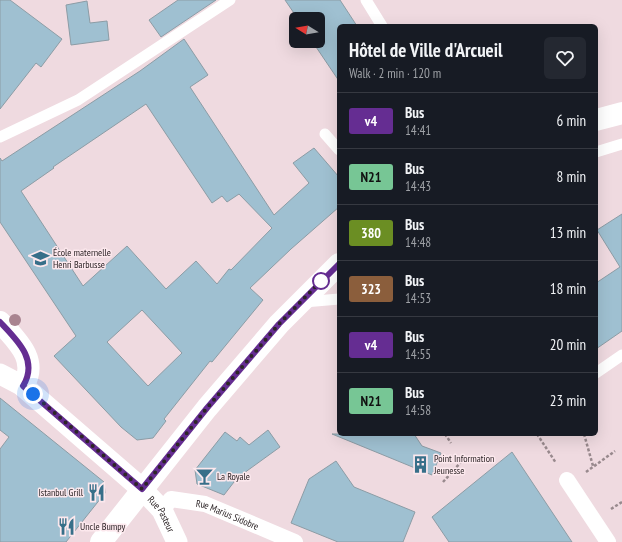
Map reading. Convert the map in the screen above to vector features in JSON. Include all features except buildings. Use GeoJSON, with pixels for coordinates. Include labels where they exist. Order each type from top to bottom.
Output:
{"type":"FeatureCollection","features":[{"type":"Feature","properties":{"kind":"main road"},"geometry":{"type":"LineString","coordinates":[[598,119],[622,113]]}},
{"type":"Feature","properties":{"kind":"main road"},"geometry":{"type":"LineString","coordinates":[[101,542],[207,408],[300,302],[337,266]]}},
{"type":"Feature","properties":{"kind":"main road"},"geometry":{"type":"LineString","coordinates":[[0,322],[21,345],[27,354],[28,373],[23,386],[142,489]]}},
{"type":"Feature","properties":{"kind":"street"},"geometry":{"type":"LineString","coordinates":[[0,374],[23,386]]}},
{"type":"Feature","properties":{"kind":"street"},"geometry":{"type":"LineString","coordinates":[[568,482],[608,542]]}},
{"type":"Feature","properties":{"kind":"street","name":"Rue Pasteur"},"geometry":{"type":"LineString","coordinates":[[142,489],[162,510],[177,542]]}},
{"type":"Feature","properties":{"kind":"street","name":"Rue Marius Sidobre"},"geometry":{"type":"LineString","coordinates":[[162,510],[171,499],[205,504],[295,542]]}},
{"type":"Feature","properties":{"kind":"lane"},"geometry":{"type":"LineString","coordinates":[[0,137],[78,100],[230,0]]}},
{"type":"Feature","properties":{"kind":"lane"},"geometry":{"type":"LineString","coordinates":[[366,0],[381,24]]}},
{"type":"Feature","properties":{"kind":"lane"},"geometry":{"type":"LineString","coordinates":[[325,134],[337,148]]}},
{"type":"Feature","properties":{"kind":"lane"},"geometry":{"type":"LineString","coordinates":[[598,151],[622,144]]}},
{"type":"Feature","properties":{"kind":"lane"},"geometry":{"type":"LineString","coordinates":[[300,302],[337,299]]}},
{"type":"Feature","properties":{"kind":"lane"},"geometry":{"type":"LineString","coordinates":[[598,372],[622,355]]}},
{"type":"Feature","properties":{"kind":"path"},"geometry":{"type":"LineString","coordinates":[[446,436],[451,444]]}},
{"type":"Feature","properties":{"kind":"path"},"geometry":{"type":"LineString","coordinates":[[538,436],[568,482],[615,451]]}},
{"type":"Feature","properties":{"kind":"path"},"geometry":{"type":"LineString","coordinates":[[585,436],[593,466]]}},
{"type":"Feature","properties":{"kind":"path"},"geometry":{"type":"LineString","coordinates":[[443,482],[462,461]]}},
{"type":"Feature","properties":{"kind":"bus line","name":"v4"},"geometry":{"type":"LineString","coordinates":[[0,322],[21,345],[27,354],[28,373],[27,379],[23,386],[142,489],[207,408],[279,324],[337,266]]}},
{"type":"Feature","properties":{"kind":"place","name":"École maternelle Henri Barbusse"},"geometry":{"type":"Point","coordinates":[40,258]}},
{"type":"Feature","properties":{"kind":"place","name":"Point Information Jeunesse"},"geometry":{"type":"Point","coordinates":[421,464]}},
{"type":"Feature","properties":{"kind":"place","name":"La Royale"},"geometry":{"type":"Point","coordinates":[204,476]}},
{"type":"Feature","properties":{"kind":"place","name":"Istanbul Grill"},"geometry":{"type":"Point","coordinates":[96,492]}},
{"type":"Feature","properties":{"kind":"place","name":"Uncle Bumpy"},"geometry":{"type":"Point","coordinates":[67,526]}},
{"type":"Feature","properties":{"kind":"route"},"geometry":{"type":"LineString","coordinates":[[33,394],[142,489],[207,408],[279,324],[321,281]]}}]}
